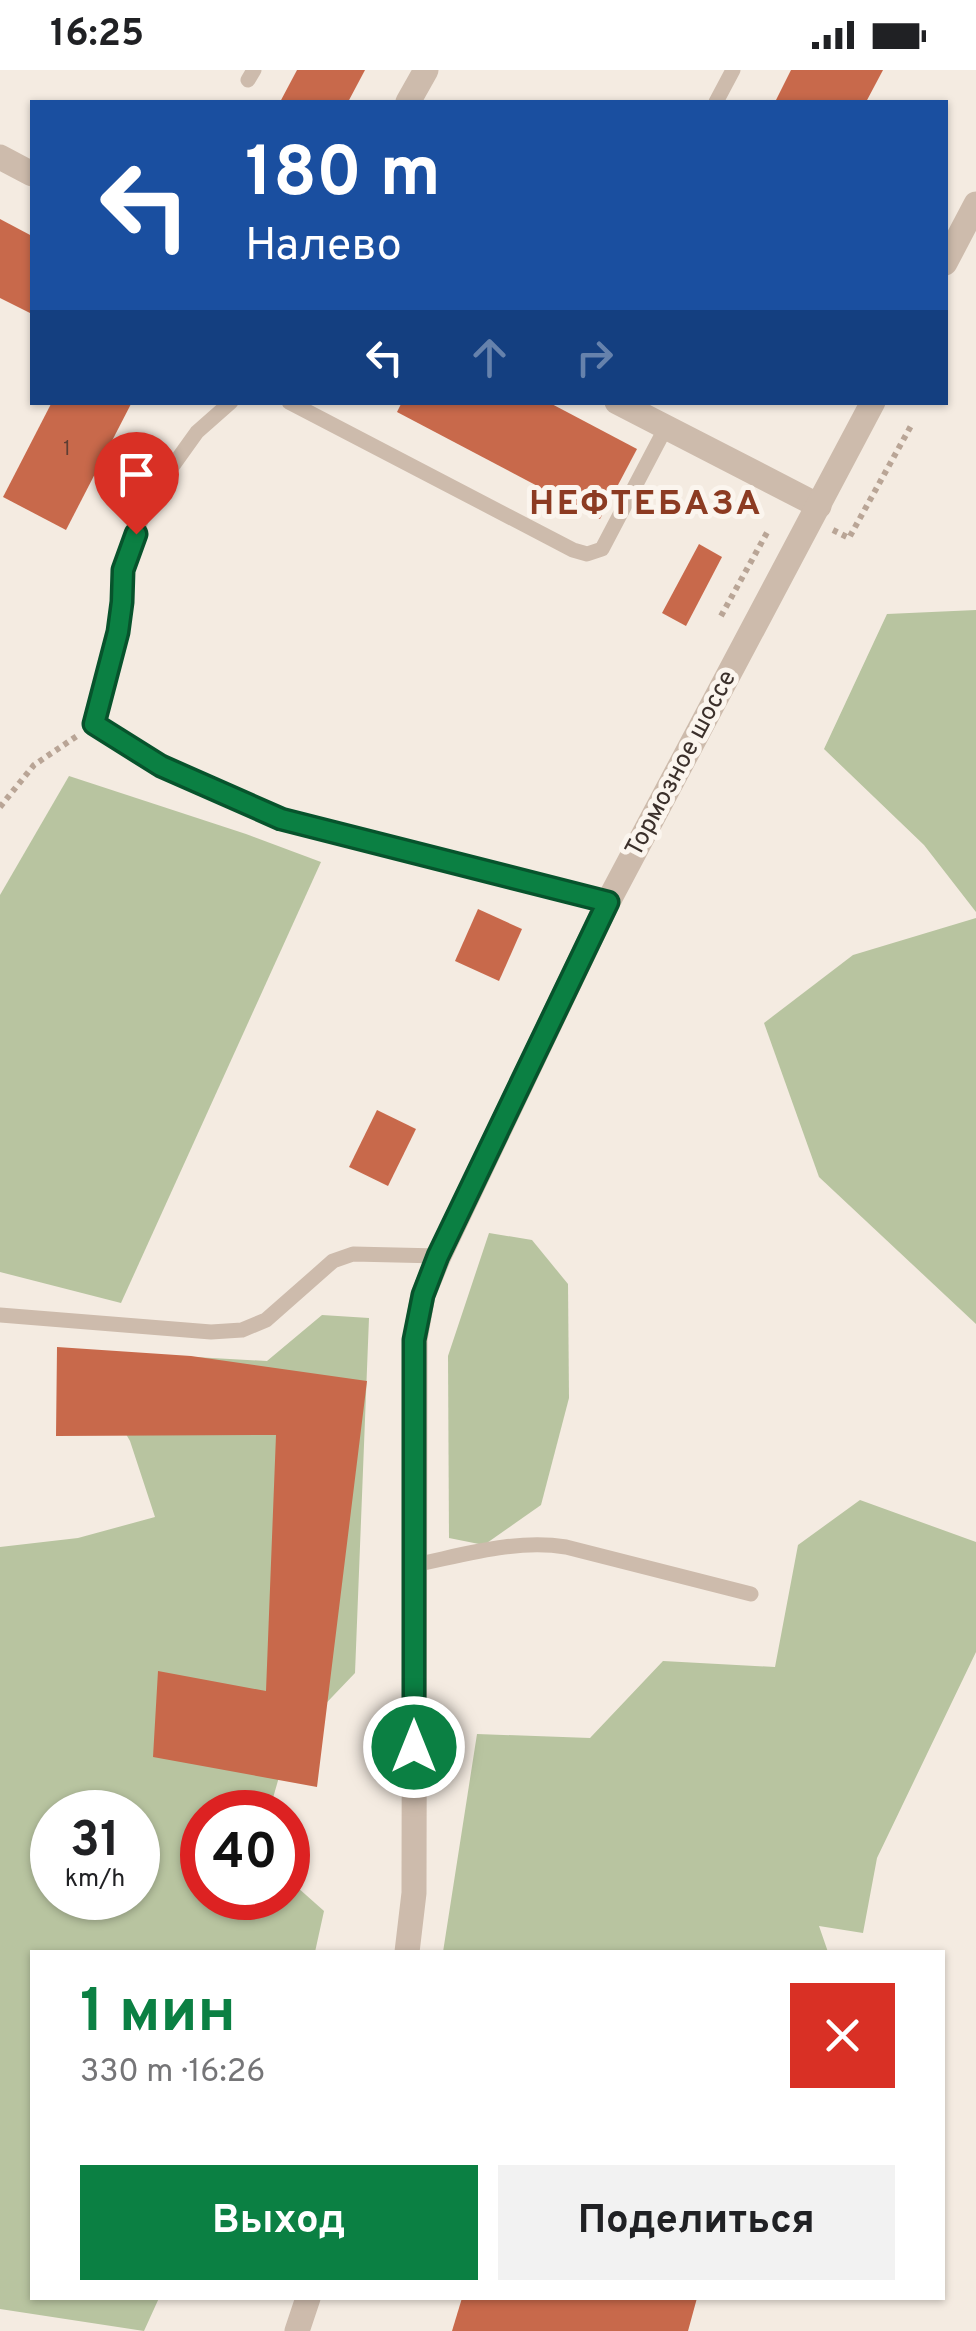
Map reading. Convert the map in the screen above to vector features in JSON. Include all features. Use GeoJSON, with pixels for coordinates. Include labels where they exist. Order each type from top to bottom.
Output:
{"type":"FeatureCollection","features":[{"type":"Feature","properties":{"kind":"street"},"geometry":{"type":"LineString","coordinates":[[409,100],[426,70]]}},
{"type":"Feature","properties":{"kind":"street"},"geometry":{"type":"LineString","coordinates":[[0,157],[30,173]]}},
{"type":"Feature","properties":{"kind":"street"},"geometry":{"type":"LineString","coordinates":[[948,258],[976,204]]}},
{"type":"Feature","properties":{"kind":"street"},"geometry":{"type":"LineString","coordinates":[[622,405],[819,506]]}},
{"type":"Feature","properties":{"kind":"street","name":"Тормозное шоссе"},"geometry":{"type":"LineString","coordinates":[[407,1950],[414,1893],[414,1340],[423,1295],[438,1256],[608,902],[871,405]]}},
{"type":"Feature","properties":{"kind":"street"},"geometry":{"type":"LineString","coordinates":[[298,2331],[307,2300]]}},
{"type":"Feature","properties":{"kind":"lane"},"geometry":{"type":"LineString","coordinates":[[717,100],[732,70]]}},
{"type":"Feature","properties":{"kind":"lane"},"geometry":{"type":"LineString","coordinates":[[227,405],[197,432],[149,499],[123,570],[118,632],[94,724],[161,766],[281,819],[608,902]]}},
{"type":"Feature","properties":{"kind":"lane"},"geometry":{"type":"LineString","coordinates":[[295,405],[587,554],[602,549],[666,429]]}},
{"type":"Feature","properties":{"kind":"lane"},"geometry":{"type":"LineString","coordinates":[[0,1316],[211,1332],[242,1330],[266,1320],[332,1261],[353,1254],[438,1256]]}},
{"type":"Feature","properties":{"kind":"lane"},"geometry":{"type":"LineString","coordinates":[[414,1564],[546,1544],[750,1594]]}},
{"type":"Feature","properties":{"kind":"path"},"geometry":{"type":"LineString","coordinates":[[0,807],[34,765],[94,724]]}},
{"type":"Feature","properties":{"kind":"green space"},"geometry":{"type":"Polygon","coordinates":[[[976,610],[976,912],[924,845],[824,749],[887,614],[976,610]]]}},
{"type":"Feature","properties":{"kind":"green space"},"geometry":{"type":"Polygon","coordinates":[[[69,776],[321,862],[121,1303],[0,1272],[0,895],[69,776]]]}},
{"type":"Feature","properties":{"kind":"green space"},"geometry":{"type":"Polygon","coordinates":[[[976,918],[976,1324],[819,1177],[764,1023],[853,955],[976,918]]]}},
{"type":"Feature","properties":{"kind":"green space"},"geometry":{"type":"Polygon","coordinates":[[[489,1233],[532,1240],[568,1284],[569,1398],[541,1505],[484,1545],[449,1538],[448,1356],[489,1233]]]}},
{"type":"Feature","properties":{"kind":"green space"},"geometry":{"type":"Polygon","coordinates":[[[322,1315],[369,1318],[355,1673],[289,1742],[275,1790],[180,1790],[180,1920],[310,1920],[310,1899],[324,1911],[315,1950],[30,1950],[30,2300],[158,2300],[144,2331],[0,2309],[0,1547],[78,1538],[155,1517],[130,1441],[98,1386],[142,1354],[267,1361],[322,1315]]]}},
{"type":"Feature","properties":{"kind":"green space"},"geometry":{"type":"Polygon","coordinates":[[[860,1500],[976,1542],[976,1652],[877,1858],[863,1933],[819,1926],[827,1950],[443,1950],[477,1734],[590,1738],[663,1661],[775,1667],[798,1545],[860,1500]]]}},
{"type":"Feature","properties":{"kind":"building"},"geometry":{"type":"Polygon","coordinates":[[[297,70],[365,70],[349,100],[281,100],[297,70]]]}},
{"type":"Feature","properties":{"kind":"building"},"geometry":{"type":"Polygon","coordinates":[[[791,70],[883,70],[867,100],[776,100],[791,70]]]}},
{"type":"Feature","properties":{"kind":"building"},"geometry":{"type":"Polygon","coordinates":[[[0,219],[30,235],[30,313],[0,298],[0,219]]]}},
{"type":"Feature","properties":{"kind":"building"},"geometry":{"type":"Polygon","coordinates":[[[50,405],[130,405],[66,530],[3,497],[50,405]]]}},
{"type":"Feature","properties":{"kind":"building"},"geometry":{"type":"Polygon","coordinates":[[[400,405],[554,405],[637,449],[600,519],[397,412],[400,405]]]}},
{"type":"Feature","properties":{"kind":"building"},"geometry":{"type":"Polygon","coordinates":[[[699,544],[722,557],[686,626],[662,613],[699,544]]]}},
{"type":"Feature","properties":{"kind":"building"},"geometry":{"type":"Polygon","coordinates":[[[478,909],[522,929],[499,981],[455,961],[478,909]]]}},
{"type":"Feature","properties":{"kind":"building"},"geometry":{"type":"Polygon","coordinates":[[[377,1110],[416,1129],[388,1186],[349,1167],[377,1110]]]}},
{"type":"Feature","properties":{"kind":"building"},"geometry":{"type":"Polygon","coordinates":[[[57,1347],[191,1356],[367,1381],[317,1787],[153,1757],[158,1671],[266,1691],[276,1435],[56,1436],[57,1347]]]}},
{"type":"Feature","properties":{"kind":"building"},"geometry":{"type":"Polygon","coordinates":[[[461,2300],[696,2300],[688,2331],[452,2331],[461,2300]]]}},
{"type":"Feature","properties":{"kind":"district","name":"НЕФТЕБАЗА"},"geometry":{"type":"Point","coordinates":[646,505]}},
{"type":"Feature","properties":{"kind":"route"},"geometry":{"type":"LineString","coordinates":[[136,534],[123,570],[118,632],[94,724],[161,766],[281,819],[608,902],[438,1256],[423,1295],[414,1340],[414,1747]]}}]}
